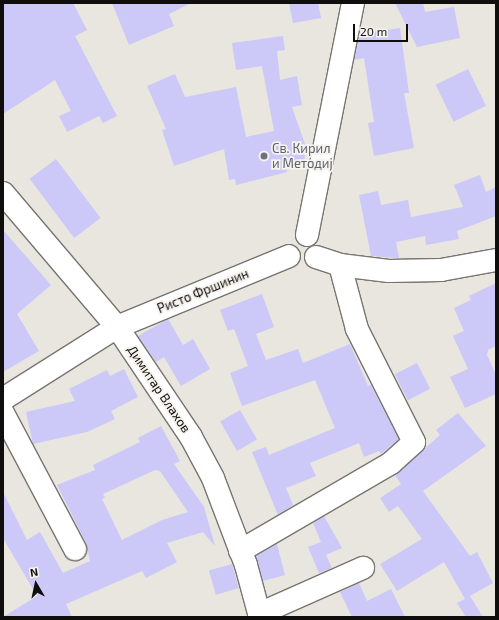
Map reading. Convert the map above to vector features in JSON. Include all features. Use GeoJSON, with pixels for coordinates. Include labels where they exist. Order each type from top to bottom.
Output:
{"type":"FeatureCollection","features":[{"type":"Feature","properties":{"kind":"street"},"geometry":{"type":"LineString","coordinates":[[307,235],[353,3]]}},
{"type":"Feature","properties":{"kind":"street","name":"Димитар Влахов"},"geometry":{"type":"LineString","coordinates":[[3,193],[117,327],[192,437],[213,478],[240,551],[260,616]]}},
{"type":"Feature","properties":{"kind":"street"},"geometry":{"type":"LineString","coordinates":[[316,257],[316,241],[307,235],[293,238],[288,246],[289,256],[302,265],[316,257],[340,265],[389,271],[441,270],[496,260]]}},
{"type":"Feature","properties":{"kind":"street","name":"Ристо Фршинин"},"geometry":{"type":"LineString","coordinates":[[3,398],[117,327],[289,256]]}},
{"type":"Feature","properties":{"kind":"street"},"geometry":{"type":"LineString","coordinates":[[240,551],[391,463],[414,442],[357,329],[340,265]]}},
{"type":"Feature","properties":{"kind":"street"},"geometry":{"type":"LineString","coordinates":[[3,413],[75,549]]}},
{"type":"Feature","properties":{"kind":"street"},"geometry":{"type":"LineString","coordinates":[[260,616],[363,568]]}},
{"type":"Feature","properties":{"kind":"building"},"geometry":{"type":"Polygon","coordinates":[[[3,3],[73,3],[87,30],[75,36],[117,116],[103,123],[99,116],[67,132],[59,116],[71,111],[55,80],[3,114],[3,3]]]}},
{"type":"Feature","properties":{"kind":"building"},"geometry":{"type":"Polygon","coordinates":[[[112,3],[191,3],[169,14],[174,26],[129,45],[112,3]]]}},
{"type":"Feature","properties":{"kind":"building"},"geometry":{"type":"Polygon","coordinates":[[[289,3],[318,3],[321,18],[293,23],[289,3]]]}},
{"type":"Feature","properties":{"kind":"building"},"geometry":{"type":"Polygon","coordinates":[[[395,3],[423,3],[425,12],[454,7],[460,38],[417,47],[395,3]]]}},
{"type":"Feature","properties":{"kind":"building"},"geometry":{"type":"Polygon","coordinates":[[[400,28],[409,93],[404,93],[414,148],[374,156],[368,123],[374,122],[364,58],[354,60],[360,34],[400,28]]]}},
{"type":"Feature","properties":{"kind":"building"},"geometry":{"type":"Polygon","coordinates":[[[283,36],[285,50],[277,51],[280,80],[297,76],[302,105],[292,107],[306,147],[304,161],[286,165],[287,172],[236,185],[235,179],[229,180],[224,149],[174,166],[162,130],[166,129],[147,86],[175,74],[185,97],[236,87],[246,137],[274,131],[262,66],[236,70],[232,43],[283,36]]]}},
{"type":"Feature","properties":{"kind":"building"},"geometry":{"type":"Polygon","coordinates":[[[468,69],[486,106],[454,122],[436,85],[468,69]]]}},
{"type":"Feature","properties":{"kind":"building"},"geometry":{"type":"Polygon","coordinates":[[[56,159],[101,218],[74,238],[30,179],[56,159]]]}},
{"type":"Feature","properties":{"kind":"building"},"geometry":{"type":"Polygon","coordinates":[[[480,175],[486,192],[496,187],[496,216],[457,231],[459,239],[426,245],[425,236],[396,242],[399,258],[371,256],[359,195],[378,191],[381,205],[408,200],[411,217],[463,207],[454,185],[480,175]]]}},
{"type":"Feature","properties":{"kind":"building"},"geometry":{"type":"Polygon","coordinates":[[[3,230],[51,285],[17,314],[39,351],[3,372],[3,230]]]}},
{"type":"Feature","properties":{"kind":"building"},"geometry":{"type":"Polygon","coordinates":[[[496,283],[496,346],[488,350],[487,355],[496,375],[496,394],[465,408],[450,377],[468,369],[453,336],[464,331],[454,308],[471,300],[469,296],[496,283]]]}},
{"type":"Feature","properties":{"kind":"building"},"geometry":{"type":"Polygon","coordinates":[[[262,294],[274,327],[256,334],[266,360],[298,349],[303,363],[350,344],[368,386],[371,385],[399,439],[381,454],[379,451],[364,457],[359,443],[310,463],[316,476],[286,488],[293,505],[278,515],[252,452],[266,447],[269,455],[335,428],[315,380],[242,406],[230,373],[248,366],[234,329],[228,331],[220,310],[262,294]]]}},
{"type":"Feature","properties":{"kind":"building"},"geometry":{"type":"Polygon","coordinates":[[[168,319],[183,345],[193,339],[210,369],[181,386],[164,357],[156,362],[138,336],[168,319]]]}},
{"type":"Feature","properties":{"kind":"building"},"geometry":{"type":"Polygon","coordinates":[[[417,363],[430,389],[408,400],[395,374],[417,363]]]}},
{"type":"Feature","properties":{"kind":"building"},"geometry":{"type":"Polygon","coordinates":[[[124,369],[138,397],[111,411],[115,419],[87,432],[33,444],[26,412],[75,401],[69,389],[107,370],[110,376],[124,369]]]}},
{"type":"Feature","properties":{"kind":"building"},"geometry":{"type":"Polygon","coordinates":[[[240,410],[257,439],[237,451],[220,422],[240,410]]]}},
{"type":"Feature","properties":{"kind":"building"},"geometry":{"type":"Polygon","coordinates":[[[458,413],[486,446],[423,491],[470,556],[477,552],[493,583],[470,596],[483,617],[466,617],[457,603],[465,599],[444,562],[397,591],[380,564],[422,539],[398,506],[389,512],[380,498],[401,484],[395,475],[440,435],[436,430],[458,413]]]}},
{"type":"Feature","properties":{"kind":"building"},"geometry":{"type":"Polygon","coordinates":[[[161,426],[180,461],[174,464],[204,507],[215,546],[203,532],[167,543],[177,562],[146,578],[142,571],[66,604],[72,617],[3,617],[37,596],[3,538],[3,492],[27,540],[40,532],[63,573],[90,561],[86,543],[57,485],[95,470],[93,465],[140,442],[138,438],[161,426]],[[155,470],[103,494],[105,498],[102,499],[122,540],[162,520],[188,512],[160,471],[155,470]]]}},
{"type":"Feature","properties":{"kind":"building"},"geometry":{"type":"Polygon","coordinates":[[[324,516],[342,548],[326,555],[332,568],[319,573],[308,547],[321,542],[313,523],[324,516]]]}},
{"type":"Feature","properties":{"kind":"building"},"geometry":{"type":"Polygon","coordinates":[[[277,544],[285,575],[263,581],[256,556],[277,544]]]}},
{"type":"Feature","properties":{"kind":"building"},"geometry":{"type":"Polygon","coordinates":[[[232,564],[239,588],[216,595],[209,571],[232,564]]]}},
{"type":"Feature","properties":{"kind":"building"},"geometry":{"type":"Polygon","coordinates":[[[359,583],[367,601],[391,589],[405,617],[352,617],[340,592],[359,583]]]}},
{"type":"Feature","properties":{"kind":"place","name":"Св. Кирил и Методиј"},"geometry":{"type":"Point","coordinates":[264,156]}}]}
